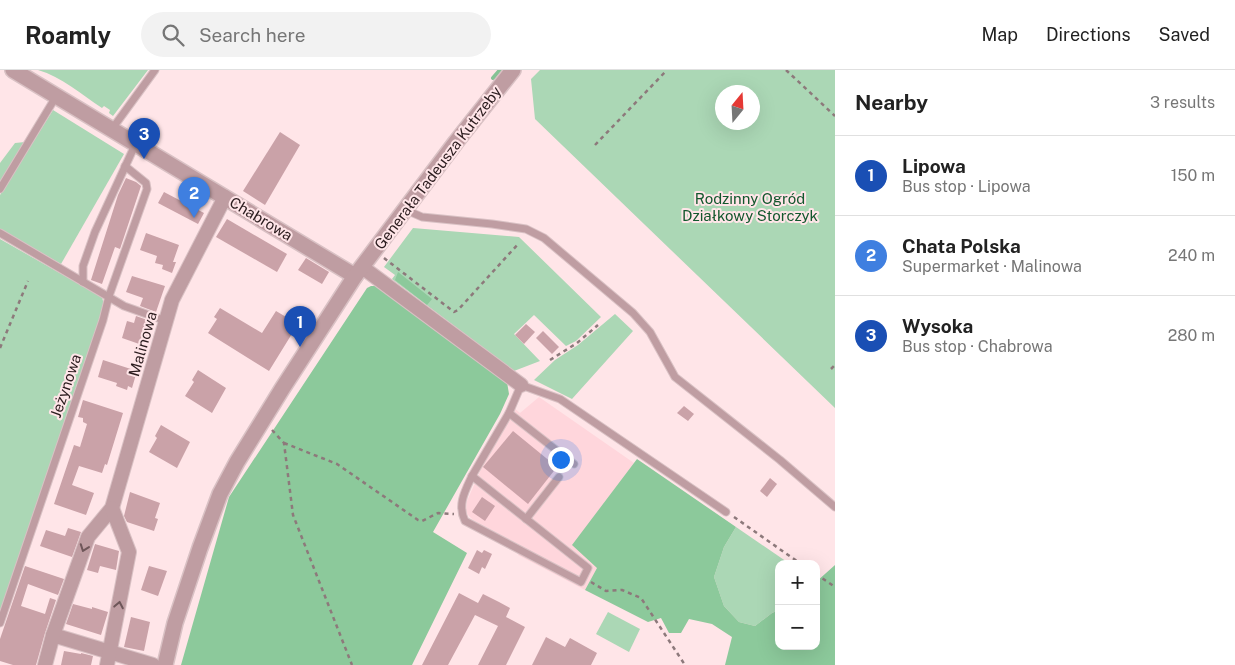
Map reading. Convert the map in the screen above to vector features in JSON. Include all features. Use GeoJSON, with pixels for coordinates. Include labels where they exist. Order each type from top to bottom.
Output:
{"type":"FeatureCollection","features":[{"type":"Feature","properties":{"kind":"street","name":"Chabrowa"},"geometry":{"type":"LineString","coordinates":[[13,70],[225,197],[360,269]]}},
{"type":"Feature","properties":{"kind":"street","name":"Generała Tadeusza Kutrzeby"},"geometry":{"type":"LineString","coordinates":[[165,665],[174,623],[220,494],[264,419],[360,269],[513,70]]}},
{"type":"Feature","properties":{"kind":"street","name":"Malinowa"},"geometry":{"type":"LineString","coordinates":[[45,665],[53,635],[88,537],[112,508],[172,300],[225,197]]}},
{"type":"Feature","properties":{"kind":"street"},"geometry":{"type":"LineString","coordinates":[[360,269],[521,385]]}},
{"type":"Feature","properties":{"kind":"street"},"geometry":{"type":"LineString","coordinates":[[108,659],[129,552],[112,508]]}},
{"type":"Feature","properties":{"kind":"street"},"geometry":{"type":"LineString","coordinates":[[53,635],[108,659],[153,665]]}},
{"type":"Feature","properties":{"kind":"lane"},"geometry":{"type":"LineString","coordinates":[[112,129],[155,70]]}},
{"type":"Feature","properties":{"kind":"lane"},"geometry":{"type":"LineString","coordinates":[[0,189],[56,95]]}},
{"type":"Feature","properties":{"kind":"lane"},"geometry":{"type":"LineString","coordinates":[[83,282],[83,266],[95,232],[136,143]]}},
{"type":"Feature","properties":{"kind":"lane","name":"Jeżynowa"},"geometry":{"type":"LineString","coordinates":[[0,623],[97,338],[109,296],[147,189],[146,183],[125,166]]}},
{"type":"Feature","properties":{"kind":"lane"},"geometry":{"type":"LineString","coordinates":[[406,210],[422,217],[526,229],[544,238],[633,313],[650,332],[675,377],[780,460],[835,507]]}},
{"type":"Feature","properties":{"kind":"lane"},"geometry":{"type":"LineString","coordinates":[[0,233],[124,306],[166,321]]}},
{"type":"Feature","properties":{"kind":"lane"},"geometry":{"type":"LineString","coordinates":[[472,476],[588,568],[581,582],[465,521],[461,513],[464,492],[472,476],[509,413],[521,385],[560,399],[726,512]]}},
{"type":"Feature","properties":{"kind":"lane"},"geometry":{"type":"LineString","coordinates":[[509,413],[574,464]]}},
{"type":"Feature","properties":{"kind":"lane"},"geometry":{"type":"LineString","coordinates":[[526,519],[559,476]]}},
{"type":"Feature","properties":{"kind":"path"},"geometry":{"type":"LineString","coordinates":[[595,145],[667,70]]}},
{"type":"Feature","properties":{"kind":"path"},"geometry":{"type":"LineString","coordinates":[[786,70],[835,116]]}},
{"type":"Feature","properties":{"kind":"path"},"geometry":{"type":"LineString","coordinates":[[388,262],[454,312],[463,305],[519,243]]}},
{"type":"Feature","properties":{"kind":"path"},"geometry":{"type":"LineString","coordinates":[[0,348],[28,282]]}},
{"type":"Feature","properties":{"kind":"path"},"geometry":{"type":"LineString","coordinates":[[550,360],[577,344],[598,325]]}},
{"type":"Feature","properties":{"kind":"path"},"geometry":{"type":"LineString","coordinates":[[831,370],[835,365]]}},
{"type":"Feature","properties":{"kind":"path"},"geometry":{"type":"LineString","coordinates":[[264,419],[274,434],[284,443],[337,464],[418,520],[422,521],[438,513],[461,513]]}},
{"type":"Feature","properties":{"kind":"path"},"geometry":{"type":"LineString","coordinates":[[284,443],[293,515],[352,665]]}},
{"type":"Feature","properties":{"kind":"path"},"geometry":{"type":"LineString","coordinates":[[726,512],[795,560]]}},
{"type":"Feature","properties":{"kind":"path"},"geometry":{"type":"LineString","coordinates":[[584,577],[606,591],[622,590],[641,598],[685,665]]}},
{"type":"Feature","properties":{"kind":"path"},"geometry":{"type":"LineString","coordinates":[[820,577],[835,587]]}},
{"type":"Feature","properties":{"kind":"shaded area"},"geometry":{"type":"Polygon","coordinates":[[[539,397],[634,463],[624,477],[597,568],[585,590],[518,555],[522,546],[473,520],[466,510],[467,501],[482,467],[514,408],[520,413],[539,397]]]}},
{"type":"Feature","properties":{"kind":"green space"},"geometry":{"type":"Polygon","coordinates":[[[38,70],[148,70],[113,116],[109,113],[110,110],[104,106],[102,108],[63,81],[38,70]]]}},
{"type":"Feature","properties":{"kind":"green space","name":"Rodzinny Ogród Działkowy Storczyk"},"geometry":{"type":"Polygon","coordinates":[[[540,70],[835,70],[835,408],[535,119],[531,79],[540,70]]]}},
{"type":"Feature","properties":{"kind":"green space"},"geometry":{"type":"Polygon","coordinates":[[[53,110],[124,154],[61,264],[0,229],[0,195],[53,110]]]}},
{"type":"Feature","properties":{"kind":"green space"},"geometry":{"type":"Polygon","coordinates":[[[25,142],[0,183],[0,163],[15,143],[25,142]]]}},
{"type":"Feature","properties":{"kind":"green space"},"geometry":{"type":"Polygon","coordinates":[[[413,228],[519,237],[601,317],[576,341],[566,346],[534,315],[514,334],[540,361],[514,371],[392,279],[395,275],[384,267],[413,228]]]}},
{"type":"Feature","properties":{"kind":"green space"},"geometry":{"type":"Polygon","coordinates":[[[0,239],[102,297],[104,305],[0,615],[0,239]]]}},
{"type":"Feature","properties":{"kind":"green space"},"geometry":{"type":"Polygon","coordinates":[[[398,272],[432,299],[427,305],[395,280],[398,272]]]}},
{"type":"Feature","properties":{"kind":"green space"},"geometry":{"type":"Polygon","coordinates":[[[377,286],[507,382],[509,394],[500,414],[433,532],[467,553],[412,665],[181,665],[229,497],[367,288],[377,286]]]}},
{"type":"Feature","properties":{"kind":"green space"},"geometry":{"type":"Polygon","coordinates":[[[615,314],[633,331],[572,399],[534,380],[555,360],[578,345],[615,314]]]}},
{"type":"Feature","properties":{"kind":"green space"},"geometry":{"type":"Polygon","coordinates":[[[637,459],[736,527],[724,547],[714,577],[724,606],[739,622],[755,626],[775,612],[775,650],[820,650],[820,578],[835,565],[835,665],[725,665],[732,637],[712,624],[689,619],[681,633],[669,633],[661,618],[648,622],[585,590],[597,568],[572,545],[637,459]]]}},
{"type":"Feature","properties":{"kind":"green space"},"geometry":{"type":"Polygon","coordinates":[[[736,527],[784,560],[775,560],[775,612],[755,626],[739,622],[724,606],[714,577],[724,547],[736,527]]]}},
{"type":"Feature","properties":{"kind":"green space"},"geometry":{"type":"Polygon","coordinates":[[[608,612],[640,629],[629,652],[596,634],[608,612]]]}},
{"type":"Feature","properties":{"kind":"building"},"geometry":{"type":"Polygon","coordinates":[[[280,132],[300,145],[265,205],[243,191],[280,132]]]}},
{"type":"Feature","properties":{"kind":"building"},"geometry":{"type":"Polygon","coordinates":[[[126,178],[141,186],[120,249],[115,247],[102,284],[91,280],[118,195],[126,178]]]}},
{"type":"Feature","properties":{"kind":"building"},"geometry":{"type":"Polygon","coordinates":[[[164,192],[204,213],[198,224],[158,203],[164,192]]]}},
{"type":"Feature","properties":{"kind":"building"},"geometry":{"type":"Polygon","coordinates":[[[227,219],[287,254],[277,272],[216,237],[227,219]]]}},
{"type":"Feature","properties":{"kind":"building"},"geometry":{"type":"Polygon","coordinates":[[[146,233],[179,245],[173,262],[176,262],[172,273],[162,269],[163,265],[155,263],[157,256],[140,250],[146,233]]]}},
{"type":"Feature","properties":{"kind":"building"},"geometry":{"type":"Polygon","coordinates":[[[306,258],[329,272],[322,284],[298,270],[306,258]]]}},
{"type":"Feature","properties":{"kind":"building"},"geometry":{"type":"Polygon","coordinates":[[[132,276],[165,286],[156,312],[140,306],[143,298],[126,292],[132,276]]]}},
{"type":"Feature","properties":{"kind":"building"},"geometry":{"type":"Polygon","coordinates":[[[220,308],[262,333],[276,311],[298,324],[269,371],[208,333],[217,319],[214,317],[220,308]]]}},
{"type":"Feature","properties":{"kind":"building"},"geometry":{"type":"Polygon","coordinates":[[[136,316],[153,322],[145,346],[122,338],[127,321],[134,323],[136,316]]]}},
{"type":"Feature","properties":{"kind":"building"},"geometry":{"type":"Polygon","coordinates":[[[526,324],[535,332],[524,344],[515,335],[526,324]]]}},
{"type":"Feature","properties":{"kind":"building"},"geometry":{"type":"Polygon","coordinates":[[[543,331],[559,347],[552,354],[536,338],[543,331]]]}},
{"type":"Feature","properties":{"kind":"building"},"geometry":{"type":"Polygon","coordinates":[[[103,360],[137,371],[132,388],[128,386],[127,390],[116,386],[117,383],[98,377],[103,360]]]}},
{"type":"Feature","properties":{"kind":"building"},"geometry":{"type":"Polygon","coordinates":[[[198,370],[226,388],[212,413],[185,396],[194,382],[192,380],[198,370]]]}},
{"type":"Feature","properties":{"kind":"building"},"geometry":{"type":"Polygon","coordinates":[[[83,400],[123,413],[107,465],[105,464],[102,473],[79,466],[72,485],[94,493],[86,515],[54,504],[74,445],[80,447],[87,424],[83,422],[83,418],[78,417],[83,400]]]}},
{"type":"Feature","properties":{"kind":"building"},"geometry":{"type":"Polygon","coordinates":[[[684,406],[694,414],[688,421],[677,413],[684,406]]]}},
{"type":"Feature","properties":{"kind":"building"},"geometry":{"type":"Polygon","coordinates":[[[161,425],[190,442],[177,468],[149,452],[157,438],[155,436],[161,425]]]}},
{"type":"Feature","properties":{"kind":"building"},"geometry":{"type":"Polygon","coordinates":[[[513,431],[557,467],[528,504],[483,467],[513,431]]]}},
{"type":"Feature","properties":{"kind":"building"},"geometry":{"type":"Polygon","coordinates":[[[770,478],[777,484],[767,497],[760,491],[770,478]]]}},
{"type":"Feature","properties":{"kind":"building"},"geometry":{"type":"Polygon","coordinates":[[[130,492],[160,503],[155,518],[158,519],[154,531],[127,522],[124,516],[130,492]]]}},
{"type":"Feature","properties":{"kind":"building"},"geometry":{"type":"Polygon","coordinates":[[[482,497],[495,506],[485,521],[472,512],[482,497]]]}},
{"type":"Feature","properties":{"kind":"building"},"geometry":{"type":"Polygon","coordinates":[[[68,528],[81,532],[72,557],[40,546],[46,530],[65,536],[68,528]]]}},
{"type":"Feature","properties":{"kind":"building"},"geometry":{"type":"Polygon","coordinates":[[[95,544],[119,551],[116,570],[100,566],[98,573],[87,570],[95,544]]]}},
{"type":"Feature","properties":{"kind":"building"},"geometry":{"type":"Polygon","coordinates":[[[477,550],[482,553],[484,550],[492,554],[485,569],[482,567],[479,574],[468,568],[477,550]]]}},
{"type":"Feature","properties":{"kind":"building"},"geometry":{"type":"Polygon","coordinates":[[[25,566],[64,579],[58,595],[28,584],[21,606],[45,614],[50,598],[56,600],[36,665],[13,665],[0,661],[0,639],[25,566]]]}},
{"type":"Feature","properties":{"kind":"building"},"geometry":{"type":"Polygon","coordinates":[[[149,566],[167,571],[158,596],[141,590],[149,566]]]}},
{"type":"Feature","properties":{"kind":"building"},"geometry":{"type":"Polygon","coordinates":[[[459,593],[478,603],[483,594],[499,602],[510,608],[506,617],[525,627],[506,665],[478,665],[498,626],[475,615],[448,665],[422,665],[459,593]]]}},
{"type":"Feature","properties":{"kind":"building"},"geometry":{"type":"Polygon","coordinates":[[[73,604],[108,612],[101,635],[66,624],[73,604]]]}},
{"type":"Feature","properties":{"kind":"building"},"geometry":{"type":"Polygon","coordinates":[[[131,617],[150,622],[144,651],[124,647],[131,617]]]}},
{"type":"Feature","properties":{"kind":"building"},"geometry":{"type":"Polygon","coordinates":[[[546,637],[565,647],[570,638],[597,653],[591,665],[532,665],[546,637]]]}},
{"type":"Feature","properties":{"kind":"building"},"geometry":{"type":"Polygon","coordinates":[[[64,651],[93,656],[91,665],[61,665],[64,651]]]}},
{"type":"Feature","properties":{"kind":"waterway"},"geometry":{"type":"LineString","coordinates":[[493,78],[500,70]]}},
{"type":"Feature","properties":{"kind":"place","name":"Wysoka"},"geometry":{"type":"Point","coordinates":[144,159]}},
{"type":"Feature","properties":{"kind":"place","name":"Chata Polska"},"geometry":{"type":"Point","coordinates":[194,218]}},
{"type":"Feature","properties":{"kind":"place","name":"Lipowa"},"geometry":{"type":"Point","coordinates":[300,347]}}]}
